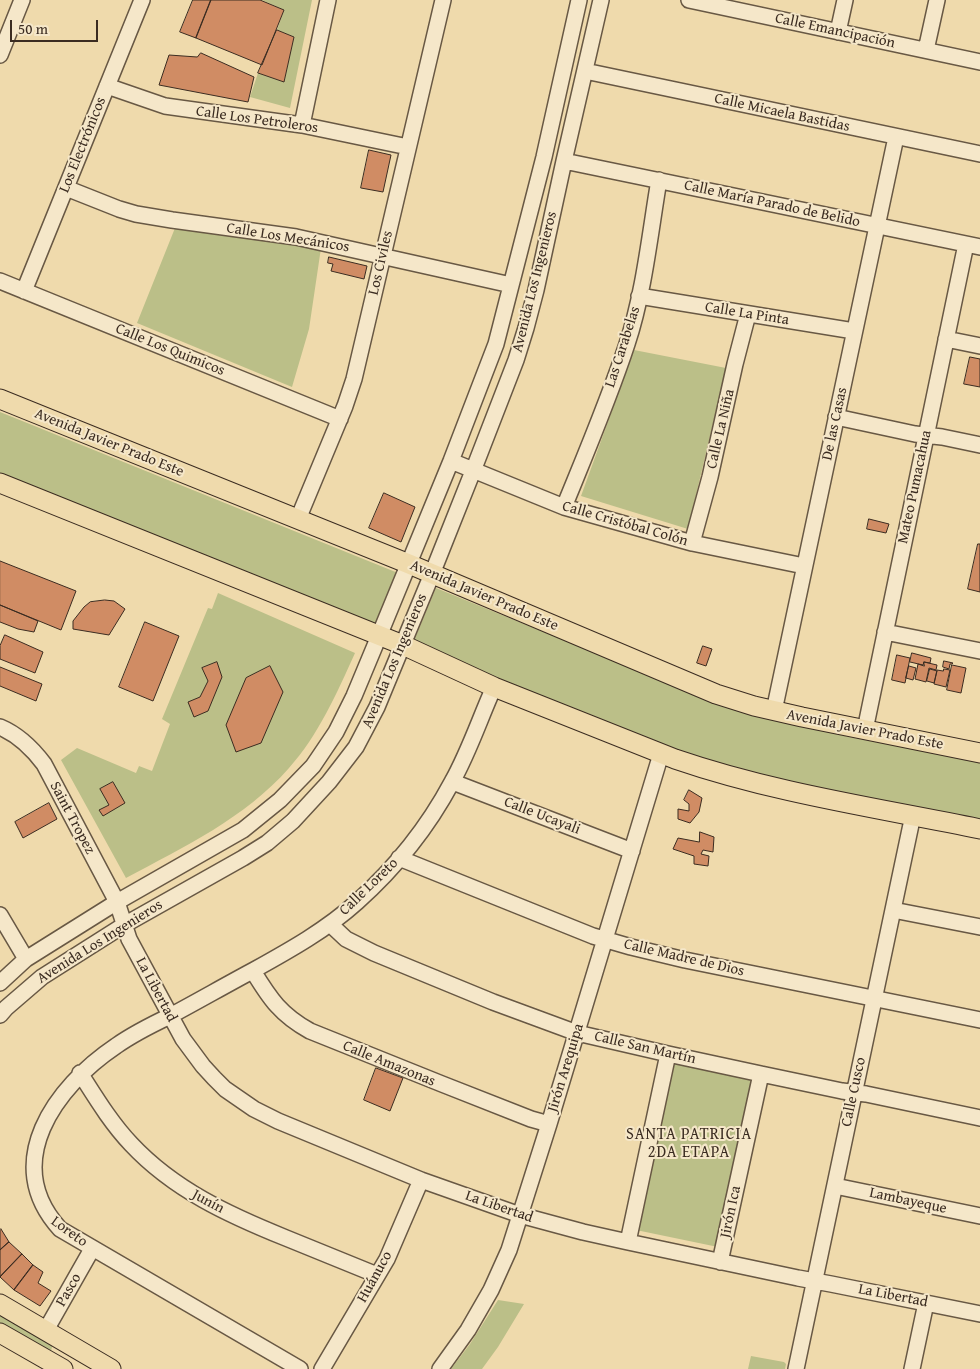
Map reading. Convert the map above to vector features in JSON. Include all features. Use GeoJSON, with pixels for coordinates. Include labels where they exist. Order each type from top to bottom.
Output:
{"type":"FeatureCollection","features":[{"type":"Feature","properties":{"kind":"main road","name":"Avenida Javier Prado Este"},"geometry":{"type":"LineString","coordinates":[[0,400],[409,564],[699,688],[774,711],[980,753]]}},
{"type":"Feature","properties":{"kind":"main road"},"geometry":{"type":"LineString","coordinates":[[0,483],[403,645],[494,687],[704,769],[757,784],[980,829]]}},
{"type":"Feature","properties":{"kind":"main road"},"geometry":{"type":"LineString","coordinates":[[0,1304],[53,1335],[101,1367]]}},
{"type":"Feature","properties":{"kind":"main road"},"geometry":{"type":"LineString","coordinates":[[0,1333],[57,1365]]}},
{"type":"Feature","properties":{"kind":"main road"},"geometry":{"type":"LineString","coordinates":[[53,1335],[63,1344],[63,1350],[56,1360],[57,1365]]}},
{"type":"Feature","properties":{"kind":"street"},"geometry":{"type":"LineString","coordinates":[[0,55],[22,0]]}},
{"type":"Feature","properties":{"kind":"street","name":"Los Electrónicos"},"geometry":{"type":"LineString","coordinates":[[24,291],[142,0]]}},
{"type":"Feature","properties":{"kind":"street"},"geometry":{"type":"LineString","coordinates":[[302,125],[328,0]]}},
{"type":"Feature","properties":{"kind":"street","name":"Los Civiles"},"geometry":{"type":"LineString","coordinates":[[298,519],[340,419],[354,379],[443,0]]}},
{"type":"Feature","properties":{"kind":"street","name":"Avenida Los Ingenieros"},"geometry":{"type":"LineString","coordinates":[[0,984],[26,960],[117,902],[243,830],[280,800],[313,766],[336,732],[354,696],[409,564],[496,344],[544,157],[579,0]]}},
{"type":"Feature","properties":{"kind":"street","name":"Avenida Los Ingenieros"},"geometry":{"type":"LineString","coordinates":[[0,1015],[42,977],[124,925],[267,843],[293,821],[329,782],[356,747],[377,706],[403,645],[516,360],[536,290],[601,0]]}},
{"type":"Feature","properties":{"kind":"street","name":"Calle Emancipación"},"geometry":{"type":"LineString","coordinates":[[689,0],[980,62]]}},
{"type":"Feature","properties":{"kind":"street"},"geometry":{"type":"LineString","coordinates":[[838,32],[845,0]]}},
{"type":"Feature","properties":{"kind":"street"},"geometry":{"type":"LineString","coordinates":[[926,50],[937,0]]}},
{"type":"Feature","properties":{"kind":"street","name":"Calle Micaela Bastidas"},"geometry":{"type":"LineString","coordinates":[[585,71],[980,154]]}},
{"type":"Feature","properties":{"kind":"street","name":"Calle Los Petroleros"},"geometry":{"type":"LineString","coordinates":[[108,86],[165,106],[302,125],[408,147]]}},
{"type":"Feature","properties":{"kind":"street","name":"De las Casas"},"geometry":{"type":"LineString","coordinates":[[774,711],[896,137]]}},
{"type":"Feature","properties":{"kind":"street","name":"Calle María Parado de Belido"},"geometry":{"type":"LineString","coordinates":[[564,161],[973,245]]}},
{"type":"Feature","properties":{"kind":"street","name":"Las Carabelas"},"geometry":{"type":"LineString","coordinates":[[564,507],[590,445],[627,343],[639,296],[659,180]]}},
{"type":"Feature","properties":{"kind":"street","name":"Calle Los Mecánicos"},"geometry":{"type":"LineString","coordinates":[[66,188],[136,214],[296,236],[511,286]]}},
{"type":"Feature","properties":{"kind":"street","name":"Mateo Pumacahua"},"geometry":{"type":"LineString","coordinates":[[865,730],[946,339],[973,245]]}},
{"type":"Feature","properties":{"kind":"street","name":"Calle Los Quimicos"},"geometry":{"type":"LineString","coordinates":[[0,281],[340,419]]}},
{"type":"Feature","properties":{"kind":"street","name":"Calle La Pinta"},"geometry":{"type":"LineString","coordinates":[[639,296],[854,331]]}},
{"type":"Feature","properties":{"kind":"street","name":"Calle La Niña"},"geometry":{"type":"LineString","coordinates":[[692,543],[710,477],[748,314]]}},
{"type":"Feature","properties":{"kind":"street"},"geometry":{"type":"LineString","coordinates":[[946,339],[980,346]]}},
{"type":"Feature","properties":{"kind":"street"},"geometry":{"type":"LineString","coordinates":[[836,417],[980,445]]}},
{"type":"Feature","properties":{"kind":"street","name":"Calle Cristóbal Colón"},"geometry":{"type":"LineString","coordinates":[[450,461],[564,507],[692,543],[804,566]]}},
{"type":"Feature","properties":{"kind":"street"},"geometry":{"type":"LineString","coordinates":[[885,632],[980,652]]}},
{"type":"Feature","properties":{"kind":"street","name":"Calle Loreto"},"geometry":{"type":"LineString","coordinates":[[170,1016],[297,946],[358,902],[399,858],[430,819],[453,782],[494,687]]}},
{"type":"Feature","properties":{"kind":"street","name":"Saint Tropez"},"geometry":{"type":"LineString","coordinates":[[0,727],[20,738],[34,750],[44,764],[117,902],[124,925]]}},
{"type":"Feature","properties":{"kind":"street","name":"Jirón Arequipa"},"geometry":{"type":"LineString","coordinates":[[440,1369],[468,1330],[491,1290],[509,1250],[662,754]]}},
{"type":"Feature","properties":{"kind":"street","name":"Calle Ucayali"},"geometry":{"type":"LineString","coordinates":[[453,782],[632,851]]}},
{"type":"Feature","properties":{"kind":"street","name":"Calle Cusco"},"geometry":{"type":"LineString","coordinates":[[796,1369],[912,815]]}},
{"type":"Feature","properties":{"kind":"street","name":"Calle Madre de Dios"},"geometry":{"type":"LineString","coordinates":[[399,858],[605,940],[685,960],[980,1020]]}},
{"type":"Feature","properties":{"kind":"street"},"geometry":{"type":"LineString","coordinates":[[892,910],[980,926]]}},
{"type":"Feature","properties":{"kind":"street"},"geometry":{"type":"LineString","coordinates":[[0,915],[26,960]]}},
{"type":"Feature","properties":{"kind":"street","name":"Calle San Martín"},"geometry":{"type":"LineString","coordinates":[[330,924],[346,939],[374,953],[493,1002],[577,1033],[761,1074],[980,1118]]}},
{"type":"Feature","properties":{"kind":"street","name":"La Libertad"},"geometry":{"type":"LineString","coordinates":[[124,925],[129,939],[170,1016],[183,1039],[203,1066],[239,1099],[278,1121],[421,1180],[520,1215],[583,1232],[720,1262],[980,1314]]}},
{"type":"Feature","properties":{"kind":"street","name":"Calle Amazonas"},"geometry":{"type":"LineString","coordinates":[[253,971],[275,1004],[310,1032],[450,1088],[549,1124]]}},
{"type":"Feature","properties":{"kind":"street","name":"Loreto"},"geometry":{"type":"LineString","coordinates":[[170,1016],[115,1046],[80,1074],[58,1096],[39,1126],[30,1147],[28,1167],[33,1192],[44,1214],[60,1229],[300,1369]]}},
{"type":"Feature","properties":{"kind":"street"},"geometry":{"type":"LineString","coordinates":[[628,1242],[668,1054]]}},
{"type":"Feature","properties":{"kind":"street","name":"Junín"},"geometry":{"type":"LineString","coordinates":[[80,1074],[122,1134],[154,1166],[179,1186],[235,1216],[377,1275]]}},
{"type":"Feature","properties":{"kind":"street","name":"Jirón Ica"},"geometry":{"type":"LineString","coordinates":[[720,1262],[761,1074]]}},
{"type":"Feature","properties":{"kind":"street","name":"Huánuco"},"geometry":{"type":"LineString","coordinates":[[322,1369],[394,1244],[421,1180]]}},
{"type":"Feature","properties":{"kind":"street","name":"Lambayeque"},"geometry":{"type":"LineString","coordinates":[[835,1186],[980,1216]]}},
{"type":"Feature","properties":{"kind":"street","name":"Pasco"},"geometry":{"type":"LineString","coordinates":[[53,1335],[92,1249]]}},
{"type":"Feature","properties":{"kind":"street"},"geometry":{"type":"LineString","coordinates":[[912,1369],[926,1303]]}},
{"type":"Feature","properties":{"kind":"green space"},"geometry":{"type":"Polygon","coordinates":[[[262,0],[312,0],[290,108],[250,97],[258,73],[284,82],[294,37],[277,30],[284,10],[262,0]]]}},
{"type":"Feature","properties":{"kind":"green space"},"geometry":{"type":"Polygon","coordinates":[[[175,228],[272,238],[321,248],[309,329],[292,387],[137,323],[175,228]]]}},
{"type":"Feature","properties":{"kind":"green space"},"geometry":{"type":"Polygon","coordinates":[[[634,350],[726,368],[688,529],[581,496],[634,350]]]}},
{"type":"Feature","properties":{"kind":"green space"},"geometry":{"type":"Polygon","coordinates":[[[0,412],[398,573],[377,626],[0,474],[0,412]]]}},
{"type":"Feature","properties":{"kind":"green space"},"geometry":{"type":"Polygon","coordinates":[[[436,588],[666,682],[748,712],[849,737],[980,762],[980,820],[730,768],[674,750],[413,643],[436,588]]]}},
{"type":"Feature","properties":{"kind":"green space"},"geometry":{"type":"Polygon","coordinates":[[[218,593],[355,653],[334,699],[318,728],[299,756],[272,786],[233,817],[213,830],[126,878],[61,760],[77,748],[136,773],[139,766],[152,771],[170,724],[162,719],[208,608],[212,609],[218,593]]]}},
{"type":"Feature","properties":{"kind":"green space"},"geometry":{"type":"Polygon","coordinates":[[[672,1059],[755,1075],[718,1247],[636,1230],[672,1059]]]}},
{"type":"Feature","properties":{"kind":"green space"},"geometry":{"type":"Polygon","coordinates":[[[498,1300],[524,1304],[498,1347],[482,1369],[451,1369],[470,1344],[498,1300]]]}},
{"type":"Feature","properties":{"kind":"green space"},"geometry":{"type":"Polygon","coordinates":[[[0,1310],[53,1342],[50,1356],[0,1325],[0,1310]]]}},
{"type":"Feature","properties":{"kind":"green space"},"geometry":{"type":"Polygon","coordinates":[[[751,1356],[784,1362],[786,1364],[785,1369],[748,1369],[751,1356]]]}},
{"type":"Feature","properties":{"kind":"building"},"geometry":{"type":"Polygon","coordinates":[[[193,0],[211,0],[196,38],[180,32],[193,0]]]}},
{"type":"Feature","properties":{"kind":"building"},"geometry":{"type":"Polygon","coordinates":[[[211,0],[260,0],[284,10],[262,65],[196,38],[211,0]]]}},
{"type":"Feature","properties":{"kind":"building"},"geometry":{"type":"Polygon","coordinates":[[[277,30],[294,37],[284,82],[258,73],[277,30]]]}},
{"type":"Feature","properties":{"kind":"building"},"geometry":{"type":"Polygon","coordinates":[[[201,53],[254,77],[248,102],[159,85],[169,55],[197,57],[201,53]]]}},
{"type":"Feature","properties":{"kind":"building"},"geometry":{"type":"Polygon","coordinates":[[[369,150],[391,155],[383,192],[361,188],[369,150]]]}},
{"type":"Feature","properties":{"kind":"building"},"geometry":{"type":"Polygon","coordinates":[[[329,257],[367,266],[364,279],[331,271],[333,264],[328,263],[329,257]]]}},
{"type":"Feature","properties":{"kind":"building"},"geometry":{"type":"Polygon","coordinates":[[[970,357],[980,359],[980,387],[964,384],[970,357]]]}},
{"type":"Feature","properties":{"kind":"building"},"geometry":{"type":"Polygon","coordinates":[[[384,493],[415,507],[401,542],[369,528],[384,493]]]}},
{"type":"Feature","properties":{"kind":"building"},"geometry":{"type":"Polygon","coordinates":[[[869,519],[889,524],[886,533],[867,529],[869,519]]]}},
{"type":"Feature","properties":{"kind":"building"},"geometry":{"type":"Polygon","coordinates":[[[978,544],[980,544],[980,592],[968,589],[978,544]]]}},
{"type":"Feature","properties":{"kind":"building"},"geometry":{"type":"Polygon","coordinates":[[[0,561],[76,591],[61,630],[0,605],[0,561]]]}},
{"type":"Feature","properties":{"kind":"building"},"geometry":{"type":"Polygon","coordinates":[[[114,601],[125,609],[109,635],[73,629],[73,621],[84,607],[90,602],[114,601]]]}},
{"type":"Feature","properties":{"kind":"building"},"geometry":{"type":"Polygon","coordinates":[[[0,605],[38,621],[34,632],[18,629],[0,622],[0,605]]]}},
{"type":"Feature","properties":{"kind":"building"},"geometry":{"type":"Polygon","coordinates":[[[145,622],[179,636],[153,701],[119,687],[145,622]]]}},
{"type":"Feature","properties":{"kind":"building"},"geometry":{"type":"Polygon","coordinates":[[[5,635],[43,652],[35,673],[0,659],[0,646],[5,635]]]}},
{"type":"Feature","properties":{"kind":"building"},"geometry":{"type":"Polygon","coordinates":[[[703,646],[712,649],[706,666],[697,663],[703,646]]]}},
{"type":"Feature","properties":{"kind":"building"},"geometry":{"type":"Polygon","coordinates":[[[912,653],[931,658],[930,663],[924,662],[923,665],[910,662],[912,653]]]}},
{"type":"Feature","properties":{"kind":"building"},"geometry":{"type":"Polygon","coordinates":[[[897,655],[910,658],[905,683],[892,680],[897,655]]]}},
{"type":"Feature","properties":{"kind":"building"},"geometry":{"type":"Polygon","coordinates":[[[944,661],[953,663],[950,664],[949,669],[943,667],[944,661]]]}},
{"type":"Feature","properties":{"kind":"building"},"geometry":{"type":"Polygon","coordinates":[[[217,662],[222,677],[208,711],[194,717],[188,702],[200,697],[208,681],[202,668],[217,662]]]}},
{"type":"Feature","properties":{"kind":"building"},"geometry":{"type":"Polygon","coordinates":[[[924,662],[937,665],[936,670],[929,668],[926,682],[915,679],[918,664],[924,666],[924,662]]]}},
{"type":"Feature","properties":{"kind":"building"},"geometry":{"type":"Polygon","coordinates":[[[952,665],[966,668],[961,693],[947,690],[952,665]]]}},
{"type":"Feature","properties":{"kind":"building"},"geometry":{"type":"Polygon","coordinates":[[[270,666],[283,692],[261,743],[236,752],[226,725],[246,678],[270,666]]]}},
{"type":"Feature","properties":{"kind":"building"},"geometry":{"type":"Polygon","coordinates":[[[909,666],[916,668],[913,680],[906,678],[909,666]]]}},
{"type":"Feature","properties":{"kind":"building"},"geometry":{"type":"Polygon","coordinates":[[[0,667],[42,684],[36,701],[0,686],[0,667]]]}},
{"type":"Feature","properties":{"kind":"building"},"geometry":{"type":"Polygon","coordinates":[[[930,669],[937,671],[934,683],[927,681],[930,669]]]}},
{"type":"Feature","properties":{"kind":"building"},"geometry":{"type":"Polygon","coordinates":[[[944,669],[950,670],[946,687],[934,684],[937,670],[943,671],[944,669]]]}},
{"type":"Feature","properties":{"kind":"building"},"geometry":{"type":"Polygon","coordinates":[[[113,782],[125,803],[103,816],[99,810],[109,805],[100,789],[113,782]]]}},
{"type":"Feature","properties":{"kind":"building"},"geometry":{"type":"Polygon","coordinates":[[[689,790],[702,798],[699,812],[690,823],[678,819],[678,809],[689,811],[689,804],[684,800],[689,790]]]}},
{"type":"Feature","properties":{"kind":"building"},"geometry":{"type":"Polygon","coordinates":[[[49,803],[57,819],[23,838],[15,822],[49,803]]]}},
{"type":"Feature","properties":{"kind":"building"},"geometry":{"type":"Polygon","coordinates":[[[700,832],[714,837],[713,852],[703,850],[701,854],[709,856],[708,866],[694,864],[694,856],[673,849],[678,838],[699,842],[700,832]]]}},
{"type":"Feature","properties":{"kind":"building"},"geometry":{"type":"Polygon","coordinates":[[[376,1068],[403,1078],[390,1111],[364,1100],[376,1068]]]}},
{"type":"Feature","properties":{"kind":"building"},"geometry":{"type":"Polygon","coordinates":[[[0,1230],[9,1242],[0,1250],[0,1230]]]}},
{"type":"Feature","properties":{"kind":"building"},"geometry":{"type":"Polygon","coordinates":[[[9,1242],[22,1254],[0,1277],[0,1250],[9,1242]]]}},
{"type":"Feature","properties":{"kind":"building"},"geometry":{"type":"Polygon","coordinates":[[[22,1254],[33,1265],[14,1290],[0,1277],[22,1254]]]}},
{"type":"Feature","properties":{"kind":"building"},"geometry":{"type":"Polygon","coordinates":[[[33,1265],[43,1272],[38,1283],[51,1291],[40,1306],[14,1290],[33,1265]]]}},
{"type":"Feature","properties":{"kind":"district","name":"SANTA PATRICIA 2DA ETAPA"},"geometry":{"type":"Point","coordinates":[689,1144]}}]}
